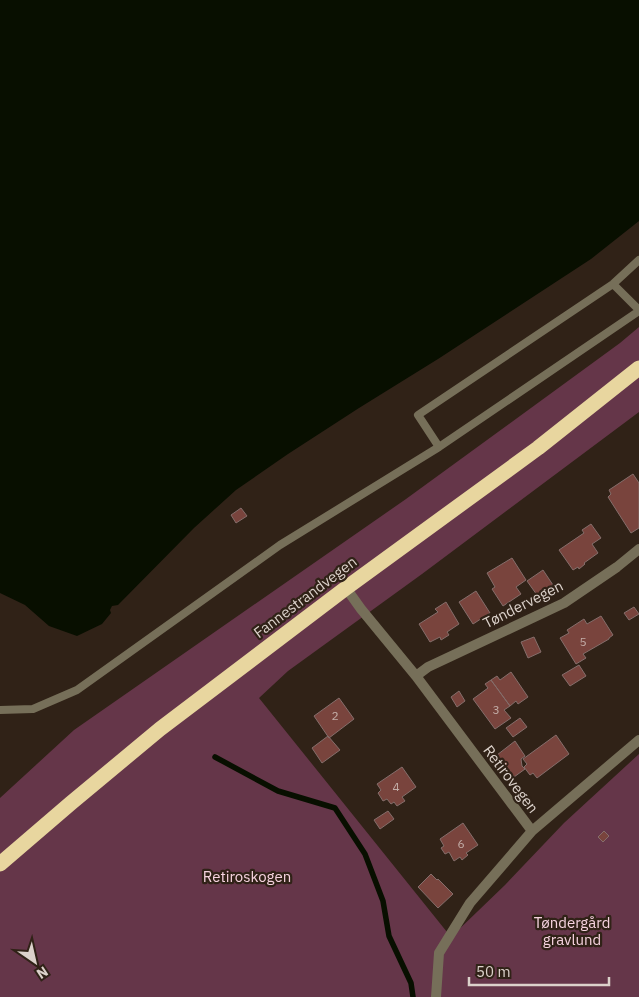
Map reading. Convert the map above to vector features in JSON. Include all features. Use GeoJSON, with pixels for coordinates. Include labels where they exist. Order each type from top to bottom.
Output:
{"type":"FeatureCollection","features":[{"type":"Feature","properties":{"kind":"highway","name":"Fannestrandvegen"},"geometry":{"type":"LineString","coordinates":[[0,864],[160,729],[346,588],[538,448],[639,368]]}},
{"type":"Feature","properties":{"kind":"street","name":"Tøndervegen"},"geometry":{"type":"LineString","coordinates":[[416,676],[428,667],[564,602],[639,550]]}},
{"type":"Feature","properties":{"kind":"street","name":"Retirovegen"},"geometry":{"type":"LineString","coordinates":[[346,588],[416,676],[532,832],[470,903],[439,953],[436,997]]}},
{"type":"Feature","properties":{"kind":"street"},"geometry":{"type":"LineString","coordinates":[[532,832],[639,740]]}},
{"type":"Feature","properties":{"kind":"lane"},"geometry":{"type":"LineString","coordinates":[[439,448],[418,415],[613,284],[639,260]]}},
{"type":"Feature","properties":{"kind":"lane"},"geometry":{"type":"LineString","coordinates":[[0,710],[33,709],[76,690],[280,545],[439,448],[639,310],[613,284]]}},
{"type":"Feature","properties":{"kind":"green space"},"geometry":{"type":"Polygon","coordinates":[[[639,327],[639,412],[422,574],[288,671],[259,698],[451,937],[505,885],[564,823],[639,754],[639,997],[0,997],[0,798],[74,730],[406,499],[620,343],[639,327]]]}},
{"type":"Feature","properties":{"kind":"shaded area"},"geometry":{"type":"Polygon","coordinates":[[[0,0],[639,0],[639,221],[591,259],[288,454],[236,490],[194,528],[118,605],[112,606],[111,613],[102,624],[77,636],[49,626],[25,605],[0,593],[0,0]]]}},
{"type":"Feature","properties":{"kind":"building"},"geometry":{"type":"Polygon","coordinates":[[[633,474],[639,483],[639,528],[631,533],[608,497],[611,494],[609,490],[633,474]]]}},
{"type":"Feature","properties":{"kind":"building"},"geometry":{"type":"Polygon","coordinates":[[[241,508],[247,516],[236,523],[231,515],[241,508]]]}},
{"type":"Feature","properties":{"kind":"building"},"geometry":{"type":"Polygon","coordinates":[[[591,524],[601,538],[592,544],[598,553],[579,569],[578,567],[573,570],[559,550],[584,533],[582,530],[591,524]]]}},
{"type":"Feature","properties":{"kind":"building"},"geometry":{"type":"Polygon","coordinates":[[[512,558],[526,580],[516,587],[521,594],[503,606],[492,589],[495,587],[487,573],[512,558]]]}},
{"type":"Feature","properties":{"kind":"building"},"geometry":{"type":"Polygon","coordinates":[[[543,570],[553,585],[537,595],[527,581],[543,570]]]}},
{"type":"Feature","properties":{"kind":"building"},"geometry":{"type":"Polygon","coordinates":[[[476,591],[490,613],[473,624],[459,602],[476,591]]]}},
{"type":"Feature","properties":{"kind":"building"},"geometry":{"type":"Polygon","coordinates":[[[446,602],[459,624],[447,632],[449,635],[441,640],[440,637],[430,642],[419,624],[438,612],[435,609],[446,602]]]}},
{"type":"Feature","properties":{"kind":"building"},"geometry":{"type":"Polygon","coordinates":[[[634,607],[639,614],[629,620],[624,613],[634,607]]]}},
{"type":"Feature","properties":{"kind":"building"},"geometry":{"type":"Polygon","coordinates":[[[601,616],[613,635],[583,654],[586,658],[576,664],[560,638],[569,633],[567,630],[584,619],[587,624],[601,616]]]}},
{"type":"Feature","properties":{"kind":"building"},"geometry":{"type":"Polygon","coordinates":[[[534,637],[541,652],[528,658],[521,642],[534,637]]]}},
{"type":"Feature","properties":{"kind":"building"},"geometry":{"type":"Polygon","coordinates":[[[579,665],[586,676],[570,686],[562,675],[579,665]]]}},
{"type":"Feature","properties":{"kind":"building"},"geometry":{"type":"Polygon","coordinates":[[[511,672],[528,697],[518,704],[516,701],[510,706],[491,680],[497,676],[500,680],[511,672]]]}},
{"type":"Feature","properties":{"kind":"building"},"geometry":{"type":"Polygon","coordinates":[[[491,680],[510,706],[504,710],[511,718],[495,729],[473,699],[488,688],[485,684],[491,680]]]}},
{"type":"Feature","properties":{"kind":"building"},"geometry":{"type":"Polygon","coordinates":[[[459,691],[465,701],[457,707],[451,697],[459,691]]]}},
{"type":"Feature","properties":{"kind":"building"},"geometry":{"type":"Polygon","coordinates":[[[339,698],[354,719],[329,738],[314,716],[339,698]]]}},
{"type":"Feature","properties":{"kind":"building"},"geometry":{"type":"Polygon","coordinates":[[[520,718],[527,727],[513,737],[506,728],[520,718]]]}},
{"type":"Feature","properties":{"kind":"building"},"geometry":{"type":"Polygon","coordinates":[[[556,735],[569,754],[537,778],[533,773],[530,775],[524,767],[527,764],[523,759],[556,735]]]}},
{"type":"Feature","properties":{"kind":"building"},"geometry":{"type":"Polygon","coordinates":[[[328,736],[340,750],[322,763],[312,748],[328,736]]]}},
{"type":"Feature","properties":{"kind":"building"},"geometry":{"type":"Polygon","coordinates":[[[515,741],[525,756],[521,759],[522,766],[525,769],[514,777],[497,755],[515,741]]]}},
{"type":"Feature","properties":{"kind":"building"},"geometry":{"type":"Polygon","coordinates":[[[402,767],[416,787],[402,797],[405,801],[397,806],[394,802],[391,804],[387,799],[383,801],[378,793],[381,790],[377,784],[402,767]]]}},
{"type":"Feature","properties":{"kind":"building"},"geometry":{"type":"Polygon","coordinates":[[[388,811],[394,819],[380,829],[374,820],[388,811]]]}},
{"type":"Feature","properties":{"kind":"building"},"geometry":{"type":"Polygon","coordinates":[[[463,823],[478,845],[466,853],[468,855],[462,860],[460,857],[454,861],[449,852],[445,854],[441,848],[444,846],[440,839],[463,823]]]}},
{"type":"Feature","properties":{"kind":"building"},"geometry":{"type":"Polygon","coordinates":[[[604,831],[609,836],[603,842],[598,837],[604,831]]]}},
{"type":"Feature","properties":{"kind":"building"},"geometry":{"type":"Polygon","coordinates":[[[431,874],[453,894],[438,908],[418,887],[431,874]]]}},
{"type":"Feature","properties":{"kind":"waterway"},"geometry":{"type":"LineString","coordinates":[[215,757],[278,791],[335,808],[365,854],[383,901],[389,936],[411,983],[413,997]]}},
{"type":"Feature","properties":{"kind":"park label","name":"Retiroskogen"},"geometry":{"type":"Point","coordinates":[247,876]}},
{"type":"Feature","properties":{"kind":"park label","name":"Tøndergård gravlund"},"geometry":{"type":"Point","coordinates":[572,930]}}]}
